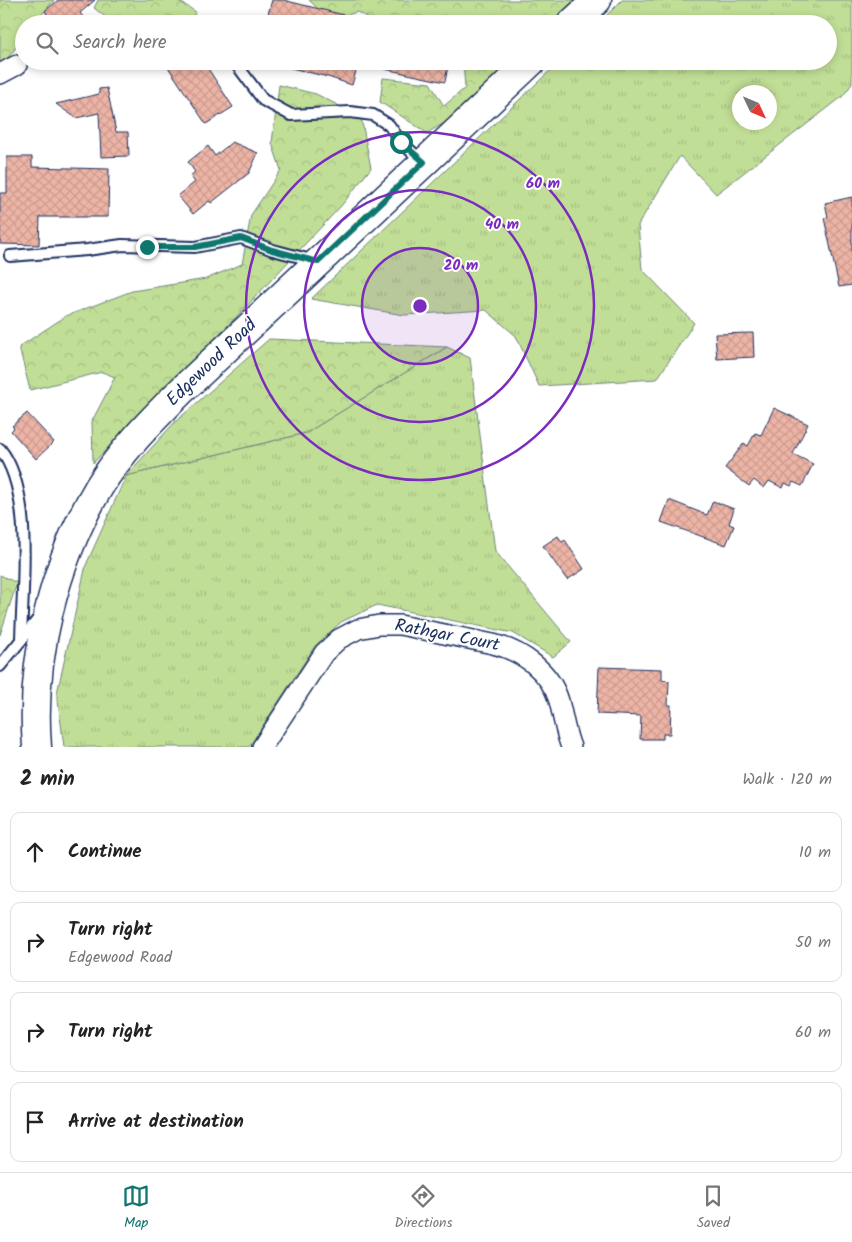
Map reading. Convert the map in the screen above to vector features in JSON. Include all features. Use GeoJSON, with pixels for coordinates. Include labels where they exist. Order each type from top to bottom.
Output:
{"type":"FeatureCollection","features":[{"type":"Feature","properties":{"kind":"main road"},"geometry":{"type":"LineString","coordinates":[[581,15],[597,0]]}},
{"type":"Feature","properties":{"kind":"main road","name":"Edgewood Road"},"geometry":{"type":"LineString","coordinates":[[37,747],[36,688],[41,648],[51,604],[65,560],[81,522],[100,487],[124,452],[181,391],[522,70]]}},
{"type":"Feature","properties":{"kind":"street"},"geometry":{"type":"LineString","coordinates":[[0,74],[15,66]]}},
{"type":"Feature","properties":{"kind":"street","name":"Rathgar Court"},"geometry":{"type":"LineString","coordinates":[[262,747],[324,653],[339,639],[358,629],[379,625],[400,625],[493,644],[508,648],[524,657],[538,668],[549,682],[558,699],[571,747]]}},
{"type":"Feature","properties":{"kind":"lane"},"geometry":{"type":"LineString","coordinates":[[241,70],[263,100],[291,115],[350,112],[373,114],[388,125],[401,142],[424,162]]}},
{"type":"Feature","properties":{"kind":"lane"},"geometry":{"type":"LineString","coordinates":[[10,256],[88,250],[122,245],[195,247],[241,238],[272,250],[318,262]]}},
{"type":"Feature","properties":{"kind":"lane"},"geometry":{"type":"LineString","coordinates":[[0,449],[14,474],[19,497],[24,551],[21,640]]}},
{"type":"Feature","properties":{"kind":"lane"},"geometry":{"type":"LineString","coordinates":[[0,666],[51,604]]}},
{"type":"Feature","properties":{"kind":"green space"},"geometry":{"type":"Polygon","coordinates":[[[0,0],[54,0],[42,15],[15,15],[15,49],[0,68],[0,0]]]}},
{"type":"Feature","properties":{"kind":"green space"},"geometry":{"type":"Polygon","coordinates":[[[98,0],[177,0],[196,12],[194,15],[103,15],[94,8],[98,0]]]}},
{"type":"Feature","properties":{"kind":"green space"},"geometry":{"type":"Polygon","coordinates":[[[309,0],[575,0],[564,15],[362,15],[357,12],[346,15],[324,15],[309,0]]]}},
{"type":"Feature","properties":{"kind":"green space"},"geometry":{"type":"Polygon","coordinates":[[[622,0],[852,0],[852,84],[842,97],[716,194],[680,156],[638,225],[642,269],[694,323],[657,379],[539,386],[516,336],[486,310],[404,315],[311,299],[551,70],[837,70],[837,15],[607,15],[622,0]]]}},
{"type":"Feature","properties":{"kind":"green space"},"geometry":{"type":"Polygon","coordinates":[[[464,70],[508,70],[474,106],[427,133],[380,102],[383,78],[430,83],[444,106],[465,88],[464,70]]]}},
{"type":"Feature","properties":{"kind":"green space"},"geometry":{"type":"Polygon","coordinates":[[[279,85],[316,94],[361,117],[371,168],[341,206],[242,311],[93,463],[92,421],[115,377],[102,372],[30,390],[19,347],[66,316],[132,291],[206,279],[242,264],[251,215],[281,170],[272,143],[279,85]]]}},
{"type":"Feature","properties":{"kind":"green space"},"geometry":{"type":"Polygon","coordinates":[[[269,339],[447,347],[306,433],[126,476],[174,423],[269,339]]]}},
{"type":"Feature","properties":{"kind":"green space"},"geometry":{"type":"Polygon","coordinates":[[[447,347],[470,358],[495,551],[571,642],[553,657],[513,633],[377,605],[341,622],[315,646],[249,747],[64,747],[57,693],[86,565],[126,476],[306,433],[447,347]]]}},
{"type":"Feature","properties":{"kind":"green space"},"geometry":{"type":"Polygon","coordinates":[[[0,575],[17,583],[0,635],[0,575]]]}},
{"type":"Feature","properties":{"kind":"building"},"geometry":{"type":"Polygon","coordinates":[[[58,0],[95,0],[80,13],[82,15],[46,15],[45,11],[58,0]]]}},
{"type":"Feature","properties":{"kind":"building"},"geometry":{"type":"Polygon","coordinates":[[[272,0],[283,0],[344,15],[268,15],[272,0]]]}},
{"type":"Feature","properties":{"kind":"building"},"geometry":{"type":"Polygon","coordinates":[[[170,70],[209,70],[233,107],[206,124],[170,70]]]}},
{"type":"Feature","properties":{"kind":"building"},"geometry":{"type":"Polygon","coordinates":[[[299,70],[356,70],[352,85],[299,70]]]}},
{"type":"Feature","properties":{"kind":"building"},"geometry":{"type":"Polygon","coordinates":[[[389,70],[447,70],[445,82],[389,70]]]}},
{"type":"Feature","properties":{"kind":"building"},"geometry":{"type":"Polygon","coordinates":[[[107,88],[116,132],[128,132],[129,156],[101,157],[99,113],[76,118],[56,104],[99,94],[99,89],[107,88]]]}},
{"type":"Feature","properties":{"kind":"building"},"geometry":{"type":"Polygon","coordinates":[[[232,142],[258,153],[249,173],[211,203],[209,201],[193,214],[178,196],[195,182],[190,176],[195,172],[188,162],[208,146],[215,156],[232,142]]]}},
{"type":"Feature","properties":{"kind":"building"},"geometry":{"type":"Polygon","coordinates":[[[7,157],[32,157],[32,167],[109,169],[108,217],[40,217],[39,245],[0,244],[0,193],[7,193],[7,157]]]}},
{"type":"Feature","properties":{"kind":"building"},"geometry":{"type":"Polygon","coordinates":[[[852,197],[852,285],[839,287],[824,218],[828,217],[825,203],[852,197]]]}},
{"type":"Feature","properties":{"kind":"building"},"geometry":{"type":"Polygon","coordinates":[[[753,333],[754,357],[717,359],[715,334],[753,333]]]}},
{"type":"Feature","properties":{"kind":"building"},"geometry":{"type":"Polygon","coordinates":[[[774,408],[808,424],[793,454],[813,464],[802,486],[793,482],[791,486],[785,483],[783,488],[769,481],[764,488],[754,480],[749,486],[725,468],[744,443],[748,446],[755,433],[761,435],[774,408]]]}},
{"type":"Feature","properties":{"kind":"building"},"geometry":{"type":"Polygon","coordinates":[[[27,413],[54,442],[36,459],[11,431],[14,428],[12,426],[27,413]]]}},
{"type":"Feature","properties":{"kind":"building"},"geometry":{"type":"Polygon","coordinates":[[[669,500],[707,515],[713,501],[734,509],[729,524],[734,526],[726,545],[661,522],[669,500]]]}},
{"type":"Feature","properties":{"kind":"building"},"geometry":{"type":"Polygon","coordinates":[[[558,536],[562,542],[565,540],[584,569],[567,580],[543,546],[558,536]]]}},
{"type":"Feature","properties":{"kind":"building"},"geometry":{"type":"Polygon","coordinates":[[[599,667],[662,669],[662,680],[669,681],[668,705],[671,705],[670,734],[663,734],[663,739],[640,739],[641,716],[597,714],[599,667]]]}},
{"type":"Feature","properties":{"kind":"route"},"geometry":{"type":"LineString","coordinates":[[147,247],[195,247],[241,238],[272,250],[318,262],[424,162],[401,142]]}}]}
